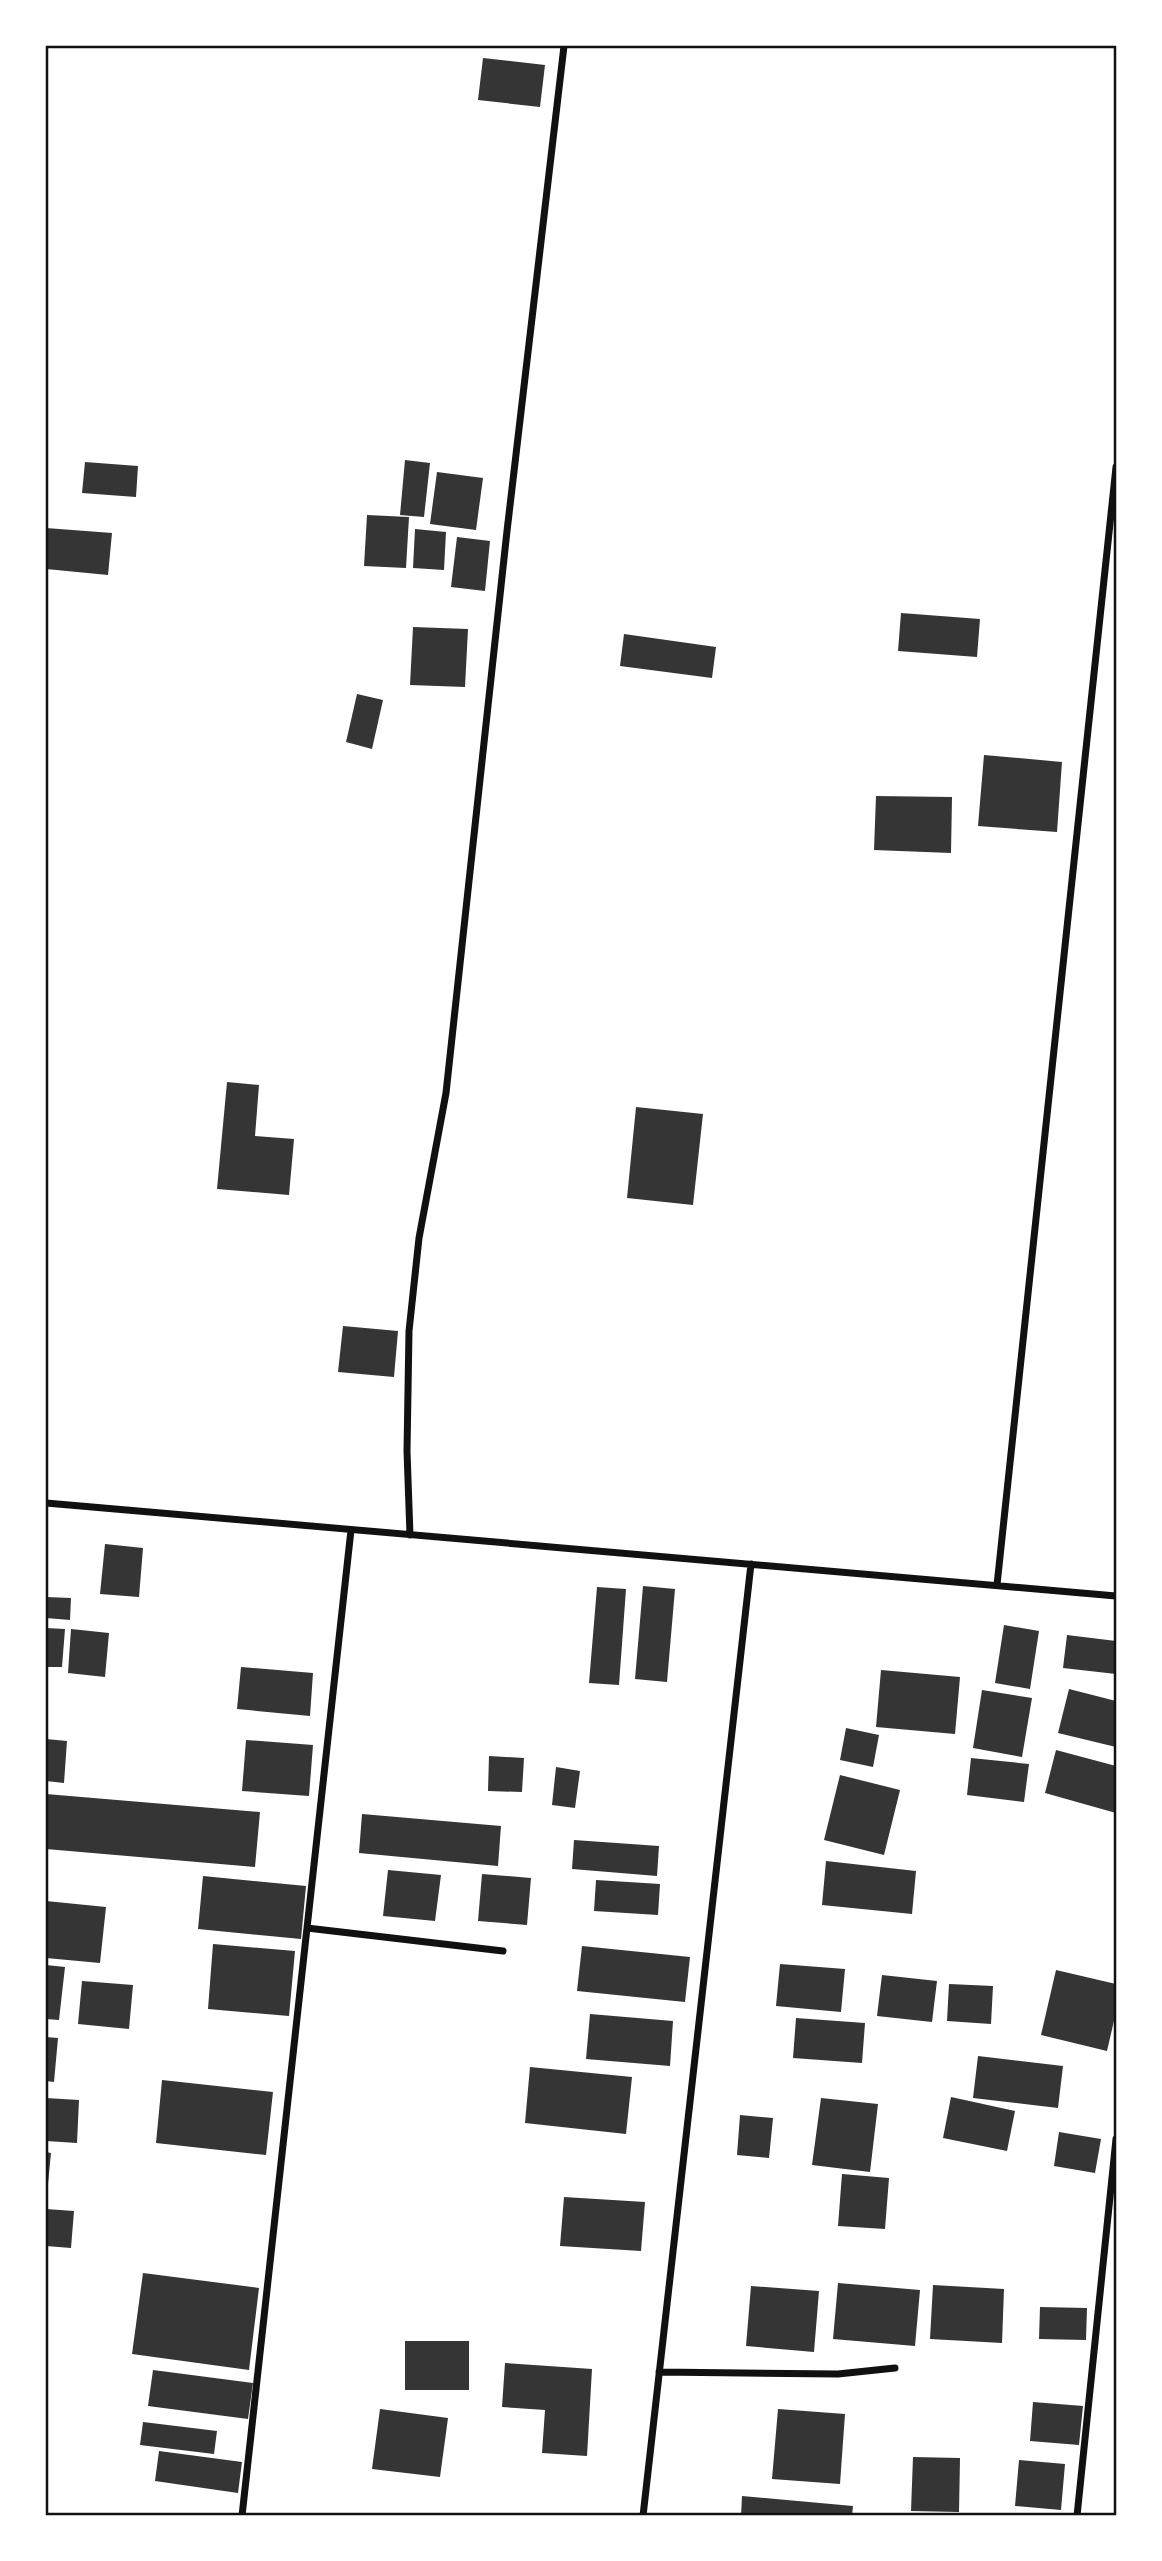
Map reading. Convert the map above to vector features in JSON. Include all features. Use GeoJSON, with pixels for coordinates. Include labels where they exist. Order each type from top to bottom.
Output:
{"type":"FeatureCollection","features":[{"type":"Feature","properties":{"kind":"street"},"geometry":{"type":"LineString","coordinates":[[410,1535],[407,1451],[409,1331],[419,1238],[446,1093],[507,531],[564,46]]}},
{"type":"Feature","properties":{"kind":"street"},"geometry":{"type":"LineString","coordinates":[[997,1585],[1116,467]]}},
{"type":"Feature","properties":{"kind":"street"},"geometry":{"type":"LineString","coordinates":[[46,1503],[1116,1596]]}},
{"type":"Feature","properties":{"kind":"street"},"geometry":{"type":"LineString","coordinates":[[242,2515],[351,1530]]}},
{"type":"Feature","properties":{"kind":"street"},"geometry":{"type":"LineString","coordinates":[[643,2515],[751,1564]]}},
{"type":"Feature","properties":{"kind":"street"},"geometry":{"type":"LineString","coordinates":[[307,1928],[503,1951]]}},
{"type":"Feature","properties":{"kind":"street"},"geometry":{"type":"LineString","coordinates":[[1077,2515],[1116,2139]]}},
{"type":"Feature","properties":{"kind":"street"},"geometry":{"type":"LineString","coordinates":[[659,2372],[838,2374],[895,2368]]}},
{"type":"Feature","properties":{"kind":"building"},"geometry":{"type":"Polygon","coordinates":[[[483,58],[545,65],[540,107],[478,100],[483,58]]]}},
{"type":"Feature","properties":{"kind":"building"},"geometry":{"type":"Polygon","coordinates":[[[405,460],[430,463],[424,517],[400,515],[405,460]]]}},
{"type":"Feature","properties":{"kind":"building"},"geometry":{"type":"Polygon","coordinates":[[[85,462],[138,466],[136,497],[82,493],[85,462]]]}},
{"type":"Feature","properties":{"kind":"building"},"geometry":{"type":"Polygon","coordinates":[[[437,472],[483,478],[476,530],[430,524],[437,472]]]}},
{"type":"Feature","properties":{"kind":"building"},"geometry":{"type":"Polygon","coordinates":[[[367,515],[409,517],[406,568],[364,566],[367,515]]]}},
{"type":"Feature","properties":{"kind":"building"},"geometry":{"type":"Polygon","coordinates":[[[46,528],[112,533],[108,575],[46,569],[46,528]]]}},
{"type":"Feature","properties":{"kind":"building"},"geometry":{"type":"Polygon","coordinates":[[[415,529],[446,532],[444,570],[413,568],[415,529]]]}},
{"type":"Feature","properties":{"kind":"building"},"geometry":{"type":"Polygon","coordinates":[[[457,537],[490,541],[485,591],[451,587],[457,537]]]}},
{"type":"Feature","properties":{"kind":"building"},"geometry":{"type":"Polygon","coordinates":[[[901,613],[980,619],[977,657],[898,651],[901,613]]]}},
{"type":"Feature","properties":{"kind":"building"},"geometry":{"type":"Polygon","coordinates":[[[413,627],[468,629],[465,687],[410,685],[413,627]]]}},
{"type":"Feature","properties":{"kind":"building"},"geometry":{"type":"Polygon","coordinates":[[[624,634],[716,647],[712,678],[620,666],[624,634]]]}},
{"type":"Feature","properties":{"kind":"building"},"geometry":{"type":"Polygon","coordinates":[[[357,694],[383,700],[372,749],[346,742],[357,694]]]}},
{"type":"Feature","properties":{"kind":"building"},"geometry":{"type":"Polygon","coordinates":[[[984,755],[1062,762],[1057,832],[978,826],[984,755]]]}},
{"type":"Feature","properties":{"kind":"building"},"geometry":{"type":"Polygon","coordinates":[[[876,796],[952,797],[951,853],[874,850],[876,796]]]}},
{"type":"Feature","properties":{"kind":"building"},"geometry":{"type":"Polygon","coordinates":[[[227,1082],[259,1085],[255,1136],[294,1139],[289,1195],[217,1189],[227,1082]]]}},
{"type":"Feature","properties":{"kind":"building"},"geometry":{"type":"Polygon","coordinates":[[[636,1107],[703,1114],[693,1205],[627,1198],[636,1107]]]}},
{"type":"Feature","properties":{"kind":"building"},"geometry":{"type":"Polygon","coordinates":[[[343,1326],[398,1331],[394,1377],[338,1372],[343,1326]]]}},
{"type":"Feature","properties":{"kind":"building"},"geometry":{"type":"Polygon","coordinates":[[[105,1544],[143,1548],[139,1597],[100,1594],[105,1544]]]}},
{"type":"Feature","properties":{"kind":"building"},"geometry":{"type":"Polygon","coordinates":[[[643,1586],[675,1589],[667,1682],[635,1679],[643,1586]]]}},
{"type":"Feature","properties":{"kind":"building"},"geometry":{"type":"Polygon","coordinates":[[[597,1587],[626,1589],[619,1685],[589,1683],[597,1587]]]}},
{"type":"Feature","properties":{"kind":"building"},"geometry":{"type":"Polygon","coordinates":[[[46,1597],[71,1598],[70,1620],[46,1618],[46,1597]]]}},
{"type":"Feature","properties":{"kind":"building"},"geometry":{"type":"Polygon","coordinates":[[[1004,1625],[1039,1631],[1030,1689],[995,1683],[1004,1625]]]}},
{"type":"Feature","properties":{"kind":"building"},"geometry":{"type":"Polygon","coordinates":[[[46,1628],[65,1629],[62,1667],[46,1667],[46,1628]]]}},
{"type":"Feature","properties":{"kind":"building"},"geometry":{"type":"Polygon","coordinates":[[[71,1629],[109,1633],[105,1677],[68,1673],[71,1629]]]}},
{"type":"Feature","properties":{"kind":"building"},"geometry":{"type":"Polygon","coordinates":[[[1067,1635],[1116,1641],[1116,1674],[1063,1668],[1067,1635]]]}},
{"type":"Feature","properties":{"kind":"building"},"geometry":{"type":"Polygon","coordinates":[[[241,1667],[313,1673],[310,1716],[237,1709],[241,1667]]]}},
{"type":"Feature","properties":{"kind":"building"},"geometry":{"type":"Polygon","coordinates":[[[881,1670],[960,1677],[955,1734],[876,1727],[881,1670]]]}},
{"type":"Feature","properties":{"kind":"building"},"geometry":{"type":"Polygon","coordinates":[[[1069,1689],[1116,1701],[1116,1747],[1058,1733],[1069,1689]]]}},
{"type":"Feature","properties":{"kind":"building"},"geometry":{"type":"Polygon","coordinates":[[[982,1690],[1032,1698],[1022,1757],[973,1748],[982,1690]]]}},
{"type":"Feature","properties":{"kind":"building"},"geometry":{"type":"Polygon","coordinates":[[[846,1728],[879,1735],[873,1767],[840,1760],[846,1728]]]}},
{"type":"Feature","properties":{"kind":"building"},"geometry":{"type":"Polygon","coordinates":[[[46,1739],[67,1741],[64,1783],[46,1781],[46,1739]]]}},
{"type":"Feature","properties":{"kind":"building"},"geometry":{"type":"Polygon","coordinates":[[[246,1740],[313,1745],[309,1796],[242,1791],[246,1740]]]}},
{"type":"Feature","properties":{"kind":"building"},"geometry":{"type":"Polygon","coordinates":[[[1056,1750],[1116,1766],[1116,1813],[1045,1793],[1056,1750]]]}},
{"type":"Feature","properties":{"kind":"building"},"geometry":{"type":"Polygon","coordinates":[[[489,1756],[524,1758],[522,1792],[488,1791],[489,1756]]]}},
{"type":"Feature","properties":{"kind":"building"},"geometry":{"type":"Polygon","coordinates":[[[971,1758],[1029,1764],[1024,1802],[967,1795],[971,1758]]]}},
{"type":"Feature","properties":{"kind":"building"},"geometry":{"type":"Polygon","coordinates":[[[556,1767],[580,1771],[575,1808],[552,1805],[556,1767]]]}},
{"type":"Feature","properties":{"kind":"building"},"geometry":{"type":"Polygon","coordinates":[[[840,1775],[900,1790],[884,1855],[824,1840],[840,1775]]]}},
{"type":"Feature","properties":{"kind":"building"},"geometry":{"type":"Polygon","coordinates":[[[46,1794],[260,1812],[255,1867],[46,1849],[46,1794]]]}},
{"type":"Feature","properties":{"kind":"building"},"geometry":{"type":"Polygon","coordinates":[[[362,1814],[501,1826],[498,1866],[359,1853],[362,1814]]]}},
{"type":"Feature","properties":{"kind":"building"},"geometry":{"type":"Polygon","coordinates":[[[574,1840],[659,1846],[657,1876],[572,1869],[574,1840]]]}},
{"type":"Feature","properties":{"kind":"building"},"geometry":{"type":"Polygon","coordinates":[[[826,1861],[916,1871],[912,1914],[822,1905],[826,1861]]]}},
{"type":"Feature","properties":{"kind":"building"},"geometry":{"type":"Polygon","coordinates":[[[388,1870],[441,1875],[435,1921],[383,1916],[388,1870]]]}},
{"type":"Feature","properties":{"kind":"building"},"geometry":{"type":"Polygon","coordinates":[[[482,1874],[531,1878],[527,1925],[478,1921],[482,1874]]]}},
{"type":"Feature","properties":{"kind":"building"},"geometry":{"type":"Polygon","coordinates":[[[203,1876],[306,1886],[301,1939],[198,1929],[203,1876]]]}},
{"type":"Feature","properties":{"kind":"building"},"geometry":{"type":"Polygon","coordinates":[[[596,1880],[660,1884],[658,1915],[594,1911],[596,1880]]]}},
{"type":"Feature","properties":{"kind":"building"},"geometry":{"type":"Polygon","coordinates":[[[46,1901],[106,1907],[100,1963],[46,1958],[46,1901]]]}},
{"type":"Feature","properties":{"kind":"building"},"geometry":{"type":"Polygon","coordinates":[[[213,1944],[295,1951],[289,2016],[208,2009],[213,1944]]]}},
{"type":"Feature","properties":{"kind":"building"},"geometry":{"type":"Polygon","coordinates":[[[582,1946],[690,1957],[685,2002],[577,1991],[582,1946]]]}},
{"type":"Feature","properties":{"kind":"building"},"geometry":{"type":"Polygon","coordinates":[[[780,1964],[845,1969],[841,2012],[776,2006],[780,1964]]]}},
{"type":"Feature","properties":{"kind":"building"},"geometry":{"type":"Polygon","coordinates":[[[46,1965],[65,1967],[59,2020],[46,2019],[46,1965]]]}},
{"type":"Feature","properties":{"kind":"building"},"geometry":{"type":"Polygon","coordinates":[[[1056,1970],[1116,1984],[1116,2012],[1107,2051],[1041,2035],[1056,1970]]]}},
{"type":"Feature","properties":{"kind":"building"},"geometry":{"type":"Polygon","coordinates":[[[882,1975],[937,1981],[932,2022],[877,2016],[882,1975]]]}},
{"type":"Feature","properties":{"kind":"building"},"geometry":{"type":"Polygon","coordinates":[[[82,1981],[133,1985],[129,2029],[78,2024],[82,1981]]]}},
{"type":"Feature","properties":{"kind":"building"},"geometry":{"type":"Polygon","coordinates":[[[949,1984],[993,1986],[991,2024],[947,2021],[949,1984]]]}},
{"type":"Feature","properties":{"kind":"building"},"geometry":{"type":"Polygon","coordinates":[[[590,2014],[673,2021],[670,2066],[586,2059],[590,2014]]]}},
{"type":"Feature","properties":{"kind":"building"},"geometry":{"type":"Polygon","coordinates":[[[796,2018],[865,2023],[862,2063],[793,2058],[796,2018]]]}},
{"type":"Feature","properties":{"kind":"building"},"geometry":{"type":"Polygon","coordinates":[[[46,2037],[58,2038],[54,2082],[46,2081],[46,2037]]]}},
{"type":"Feature","properties":{"kind":"building"},"geometry":{"type":"Polygon","coordinates":[[[978,2056],[1063,2066],[1058,2108],[973,2098],[978,2056]]]}},
{"type":"Feature","properties":{"kind":"building"},"geometry":{"type":"Polygon","coordinates":[[[530,2067],[632,2077],[626,2134],[525,2123],[530,2067]]]}},
{"type":"Feature","properties":{"kind":"building"},"geometry":{"type":"Polygon","coordinates":[[[162,2080],[273,2092],[266,2155],[156,2143],[162,2080]]]}},
{"type":"Feature","properties":{"kind":"building"},"geometry":{"type":"Polygon","coordinates":[[[951,2097],[1015,2111],[1007,2151],[943,2138],[951,2097]]]}},
{"type":"Feature","properties":{"kind":"building"},"geometry":{"type":"Polygon","coordinates":[[[46,2098],[79,2100],[77,2143],[46,2141],[46,2098]]]}},
{"type":"Feature","properties":{"kind":"building"},"geometry":{"type":"Polygon","coordinates":[[[821,2098],[878,2104],[870,2172],[812,2165],[821,2098]]]}},
{"type":"Feature","properties":{"kind":"building"},"geometry":{"type":"Polygon","coordinates":[[[740,2115],[773,2118],[769,2158],[737,2155],[740,2115]]]}},
{"type":"Feature","properties":{"kind":"building"},"geometry":{"type":"Polygon","coordinates":[[[1059,2132],[1101,2139],[1095,2173],[1054,2166],[1059,2132]]]}},
{"type":"Feature","properties":{"kind":"building"},"geometry":{"type":"Polygon","coordinates":[[[46,2152],[51,2153],[47,2194],[46,2194],[46,2152]]]}},
{"type":"Feature","properties":{"kind":"building"},"geometry":{"type":"Polygon","coordinates":[[[842,2174],[889,2178],[885,2229],[838,2226],[842,2174]]]}},
{"type":"Feature","properties":{"kind":"building"},"geometry":{"type":"Polygon","coordinates":[[[564,2197],[645,2202],[641,2251],[560,2246],[564,2197]]]}},
{"type":"Feature","properties":{"kind":"building"},"geometry":{"type":"Polygon","coordinates":[[[46,2209],[74,2211],[71,2248],[46,2246],[46,2209]]]}},
{"type":"Feature","properties":{"kind":"building"},"geometry":{"type":"Polygon","coordinates":[[[143,2273],[259,2288],[249,2370],[132,2354],[143,2273]]]}},
{"type":"Feature","properties":{"kind":"building"},"geometry":{"type":"Polygon","coordinates":[[[838,2283],[920,2290],[915,2346],[833,2339],[838,2283]]]}},
{"type":"Feature","properties":{"kind":"building"},"geometry":{"type":"Polygon","coordinates":[[[933,2285],[1004,2289],[1002,2343],[930,2339],[933,2285]]]}},
{"type":"Feature","properties":{"kind":"building"},"geometry":{"type":"Polygon","coordinates":[[[751,2286],[819,2291],[814,2352],[746,2346],[751,2286]]]}},
{"type":"Feature","properties":{"kind":"building"},"geometry":{"type":"Polygon","coordinates":[[[1040,2307],[1087,2308],[1086,2340],[1039,2339],[1040,2307]]]}},
{"type":"Feature","properties":{"kind":"building"},"geometry":{"type":"Polygon","coordinates":[[[405,2341],[469,2341],[469,2390],[405,2390],[405,2341]]]}},
{"type":"Feature","properties":{"kind":"building"},"geometry":{"type":"Polygon","coordinates":[[[505,2363],[592,2369],[587,2456],[542,2453],[545,2410],[502,2407],[505,2363]]]}},
{"type":"Feature","properties":{"kind":"building"},"geometry":{"type":"Polygon","coordinates":[[[153,2370],[253,2383],[248,2419],[148,2406],[153,2370]]]}},
{"type":"Feature","properties":{"kind":"building"},"geometry":{"type":"Polygon","coordinates":[[[1033,2402],[1083,2406],[1079,2445],[1030,2441],[1033,2402]]]}},
{"type":"Feature","properties":{"kind":"building"},"geometry":{"type":"Polygon","coordinates":[[[380,2409],[448,2418],[440,2477],[372,2469],[380,2409]]]}},
{"type":"Feature","properties":{"kind":"building"},"geometry":{"type":"Polygon","coordinates":[[[778,2409],[845,2414],[840,2484],[772,2479],[778,2409]]]}},
{"type":"Feature","properties":{"kind":"building"},"geometry":{"type":"Polygon","coordinates":[[[143,2422],[217,2431],[214,2454],[140,2445],[143,2422]]]}},
{"type":"Feature","properties":{"kind":"building"},"geometry":{"type":"Polygon","coordinates":[[[159,2451],[242,2462],[238,2493],[155,2481],[159,2451]]]}},
{"type":"Feature","properties":{"kind":"building"},"geometry":{"type":"Polygon","coordinates":[[[913,2457],[960,2458],[959,2512],[911,2511],[913,2457]]]}},
{"type":"Feature","properties":{"kind":"building"},"geometry":{"type":"Polygon","coordinates":[[[1019,2460],[1065,2464],[1061,2510],[1015,2506],[1019,2460]]]}},
{"type":"Feature","properties":{"kind":"building"},"geometry":{"type":"Polygon","coordinates":[[[742,2496],[853,2506],[852,2516],[741,2516],[742,2496]]]}}]}
